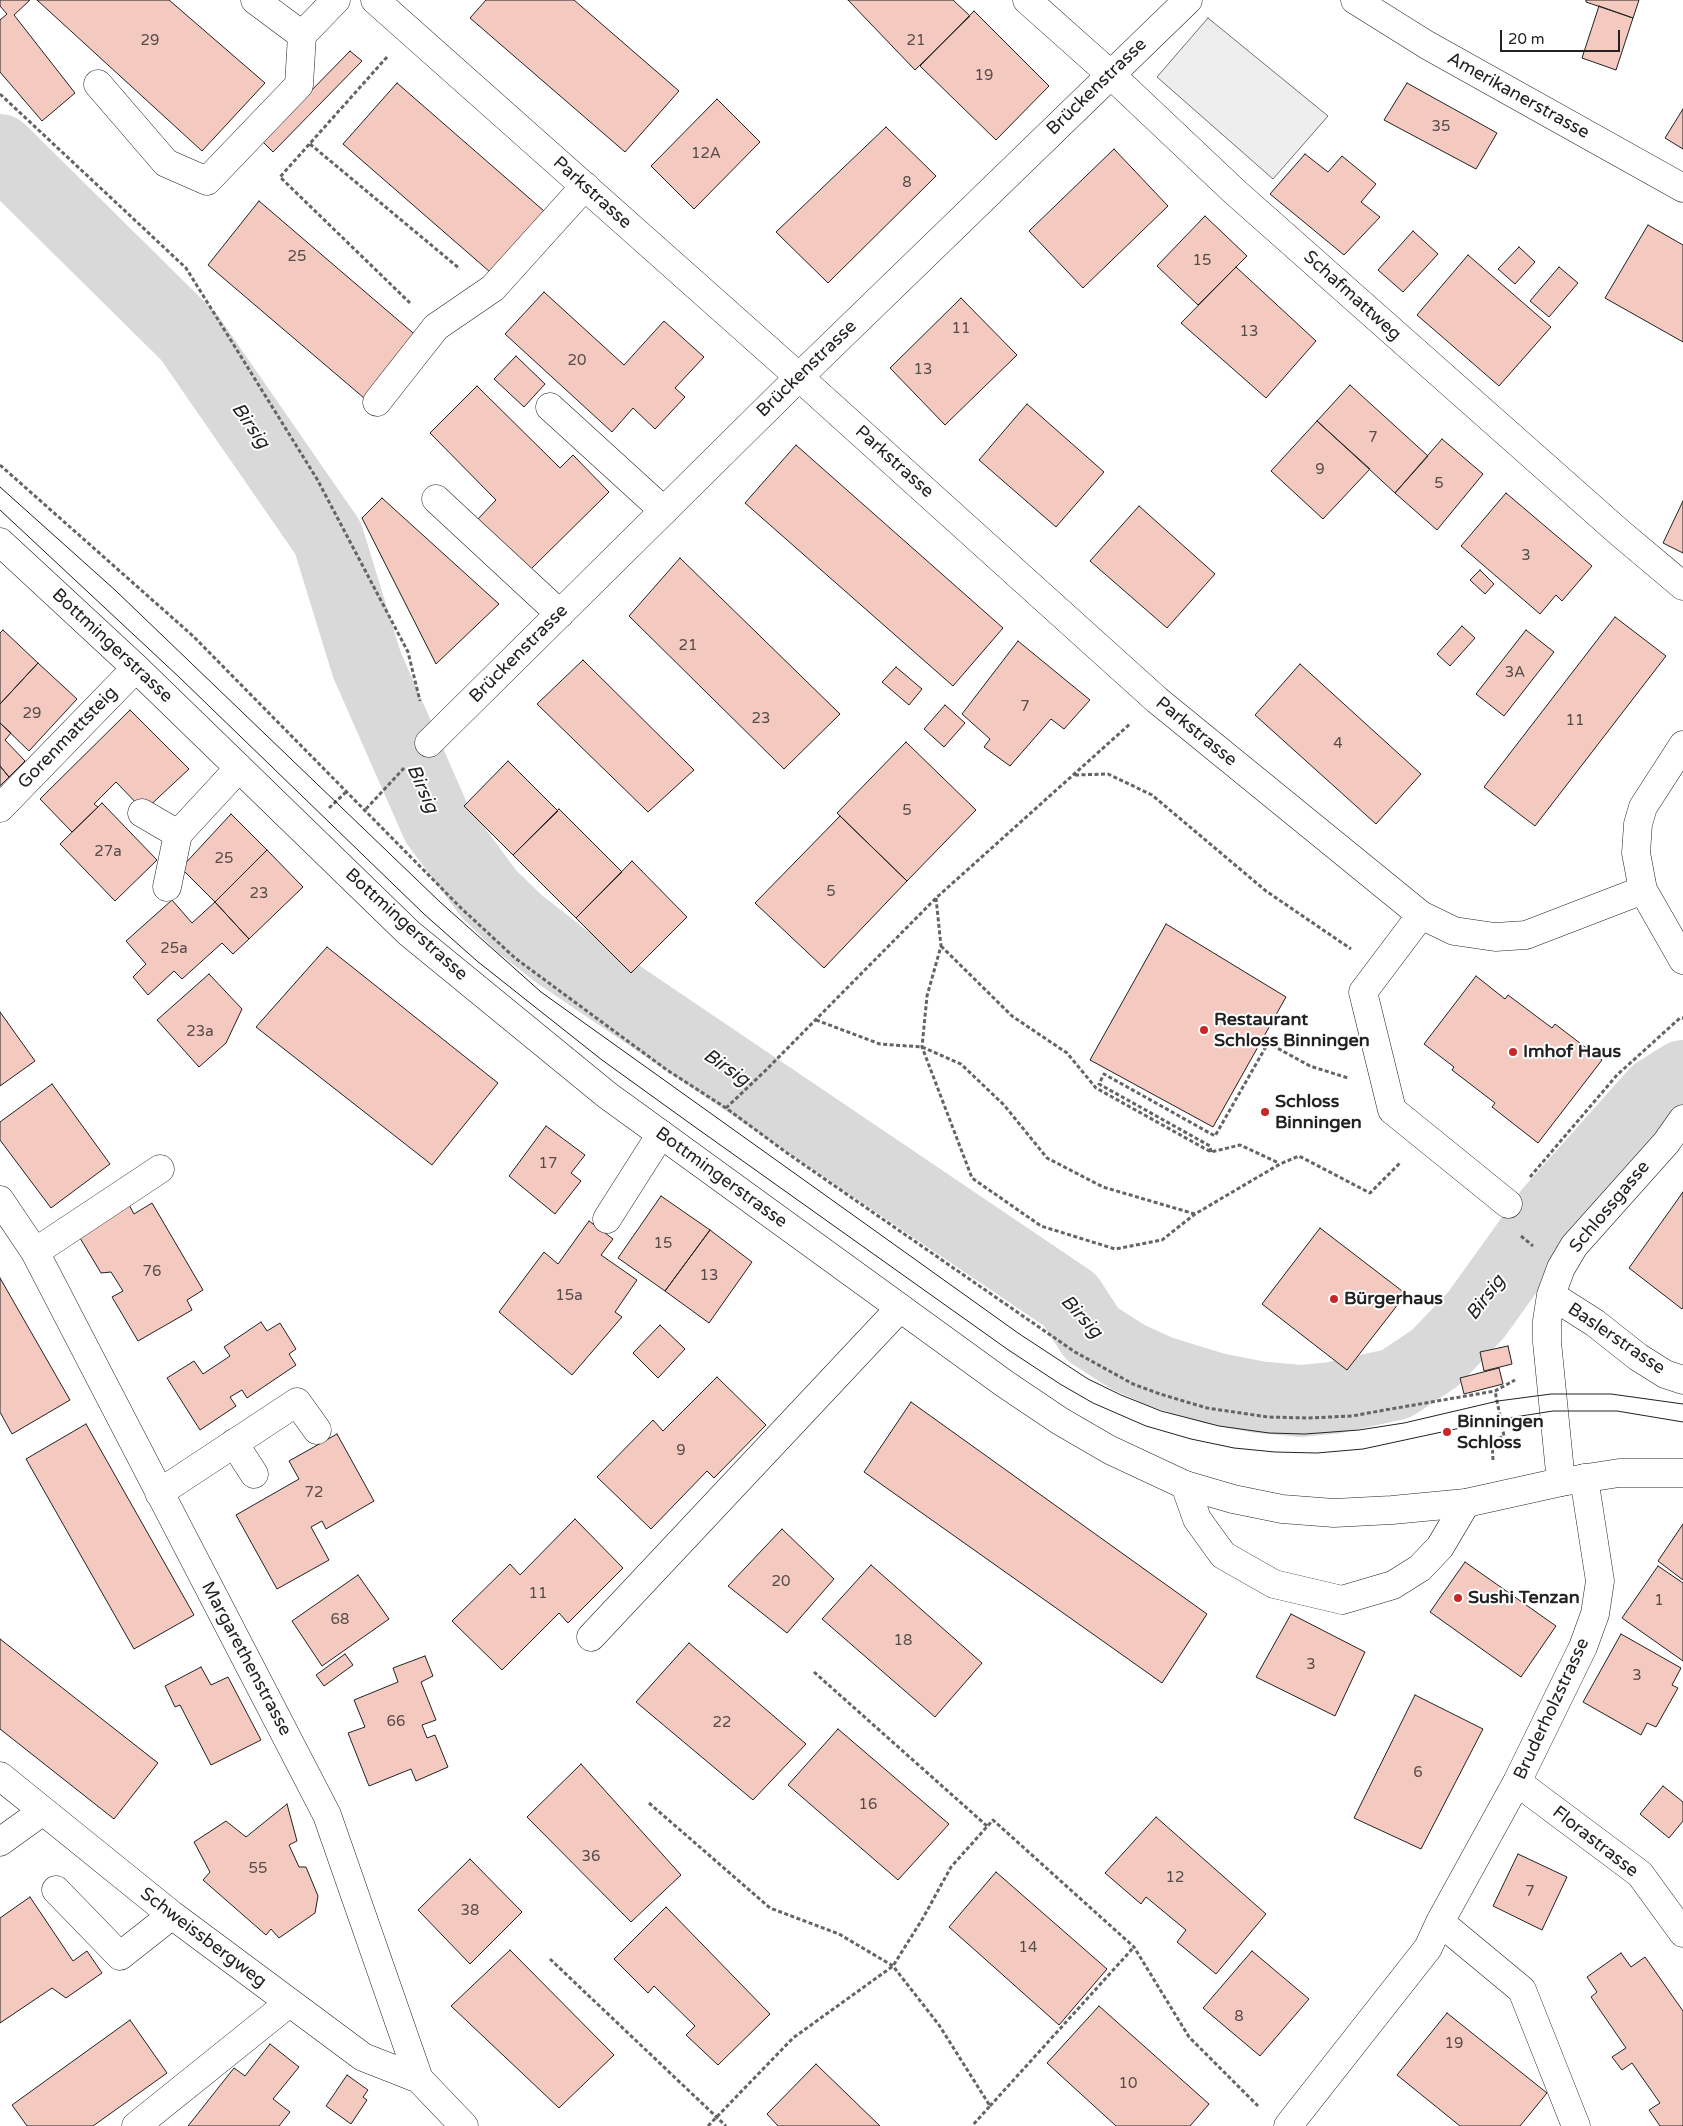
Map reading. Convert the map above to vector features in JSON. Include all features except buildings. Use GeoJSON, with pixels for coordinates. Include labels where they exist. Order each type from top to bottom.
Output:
{"type":"FeatureCollection","features":[{"type":"Feature","properties":{"kind":"street"},"geometry":{"type":"LineString","coordinates":[[255,0],[302,35]]}},
{"type":"Feature","properties":{"kind":"street"},"geometry":{"type":"LineString","coordinates":[[98,84],[166,163],[207,181],[299,84],[302,35],[336,0]]}},
{"type":"Feature","properties":{"kind":"street","name":"Parkstrasse"},"geometry":{"type":"LineString","coordinates":[[375,0],[799,377],[1157,700],[1421,914]]}},
{"type":"Feature","properties":{"kind":"street","name":"Schafmattweg"},"geometry":{"type":"LineString","coordinates":[[1027,0],[1110,74],[1257,212],[1605,521],[1683,586]]}},
{"type":"Feature","properties":{"kind":"street","name":"Brückenstrasse"},"geometry":{"type":"LineString","coordinates":[[429,742],[799,377],[1188,0]]}},
{"type":"Feature","properties":{"kind":"street","name":"Amerikanerstrasse"},"geometry":{"type":"LineString","coordinates":[[1355,0],[1427,45],[1683,188]]}},
{"type":"Feature","properties":{"kind":"street"},"geometry":{"type":"LineString","coordinates":[[376,402],[436,327],[493,288],[585,186]]}},
{"type":"Feature","properties":{"kind":"street"},"geometry":{"type":"LineString","coordinates":[[550,407],[664,511]]}},
{"type":"Feature","properties":{"kind":"street"},"geometry":{"type":"LineString","coordinates":[[436,499],[560,614]]}},
{"type":"Feature","properties":{"kind":"street","name":"Bottmingerstrasse"},"geometry":{"type":"LineString","coordinates":[[0,542],[136,668],[409,933],[607,1095],[1005,1384],[1060,1421],[1110,1450],[1185,1485],[1233,1499],[1282,1509],[1334,1512],[1392,1510],[1466,1503],[1495,1495],[1572,1480]]}},
{"type":"Feature","properties":{"kind":"street","name":"Gorenmattsteig"},"geometry":{"type":"LineString","coordinates":[[0,808],[136,668]]}},
{"type":"Feature","properties":{"kind":"street"},"geometry":{"type":"LineString","coordinates":[[1683,745],[1643,808],[1638,824],[1636,852],[1643,890],[1683,960]]}},
{"type":"Feature","properties":{"kind":"street"},"geometry":{"type":"LineString","coordinates":[[167,887],[178,834],[239,768]]}},
{"type":"Feature","properties":{"kind":"street"},"geometry":{"type":"LineString","coordinates":[[142,813],[178,834]]}},
{"type":"Feature","properties":{"kind":"street"},"geometry":{"type":"LineString","coordinates":[[1508,1204],[1392,1110],[1363,992],[1421,914],[1454,931],[1495,937],[1526,936],[1643,890]]}},
{"type":"Feature","properties":{"kind":"street","name":"Schlossgasse"},"geometry":{"type":"LineString","coordinates":[[1572,1480],[1549,1369],[1547,1321],[1551,1295],[1561,1268],[1574,1246],[1666,1142],[1683,1119]]}},
{"type":"Feature","properties":{"kind":"street"},"geometry":{"type":"LineString","coordinates":[[607,1219],[662,1134]]}},
{"type":"Feature","properties":{"kind":"street"},"geometry":{"type":"LineString","coordinates":[[34,1252],[160,1169]]}},
{"type":"Feature","properties":{"kind":"street","name":"Margarethenstrasse"},"geometry":{"type":"LineString","coordinates":[[0,1200],[34,1252],[327,1815],[418,2079],[464,2126]]}},
{"type":"Feature","properties":{"kind":"street","name":"Baslerstrasse"},"geometry":{"type":"LineString","coordinates":[[1551,1295],[1595,1323],[1638,1357],[1665,1374],[1683,1380]]}},
{"type":"Feature","properties":{"kind":"street"},"geometry":{"type":"LineString","coordinates":[[590,1637],[900,1308]]}},
{"type":"Feature","properties":{"kind":"street"},"geometry":{"type":"LineString","coordinates":[[159,1493],[297,1402],[317,1430]]}},
{"type":"Feature","properties":{"kind":"street"},"geometry":{"type":"LineString","coordinates":[[234,1443],[254,1474]]}},
{"type":"Feature","properties":{"kind":"street"},"geometry":{"type":"LineString","coordinates":[[1572,1480],[1619,1473],[1683,1473]]}},
{"type":"Feature","properties":{"kind":"street","name":"Bruderholzstrasse"},"geometry":{"type":"LineString","coordinates":[[1288,2126],[1428,1948],[1440,1922],[1517,1782],[1582,1647],[1595,1614],[1600,1581],[1572,1480]]}},
{"type":"Feature","properties":{"kind":"street"},"geometry":{"type":"LineString","coordinates":[[1185,1485],[1197,1520],[1223,1555],[1274,1584],[1342,1600],[1393,1585],[1420,1568],[1440,1547],[1466,1503]]}},
{"type":"Feature","properties":{"kind":"street","name":"Schweissbergweg"},"geometry":{"type":"LineString","coordinates":[[0,1776],[172,1915],[363,2058],[418,2079]]}},
{"type":"Feature","properties":{"kind":"street","name":"Florastrasse"},"geometry":{"type":"LineString","coordinates":[[1517,1782],[1640,1874],[1683,1933]]}},
{"type":"Feature","properties":{"kind":"street"},"geometry":{"type":"LineString","coordinates":[[0,1842],[43,1811]]}},
{"type":"Feature","properties":{"kind":"street"},"geometry":{"type":"LineString","coordinates":[[56,1890],[120,1956],[172,1915]]}},
{"type":"Feature","properties":{"kind":"street"},"geometry":{"type":"LineString","coordinates":[[1440,1922],[1522,1990],[1576,2126]]}},
{"type":"Feature","properties":{"kind":"street"},"geometry":{"type":"LineString","coordinates":[[136,2126],[289,2003]]}},
{"type":"Feature","properties":{"kind":"path"},"geometry":{"type":"LineString","coordinates":[[410,31],[280,177],[436,327]]}},
{"type":"Feature","properties":{"kind":"path"},"geometry":{"type":"LineString","coordinates":[[0,94],[186,268],[318,479],[408,652],[429,742]]}},
{"type":"Feature","properties":{"kind":"path"},"geometry":{"type":"LineString","coordinates":[[310,144],[487,292]]}},
{"type":"Feature","properties":{"kind":"path"},"geometry":{"type":"LineString","coordinates":[[0,465],[193,636],[366,809],[461,908],[515,958],[667,1070],[726,1108],[787,1154],[1054,1339],[1105,1369],[1160,1394],[1207,1408],[1250,1416],[1308,1418],[1352,1416],[1496,1391],[1519,1377],[1549,1369]]}},
{"type":"Feature","properties":{"kind":"path"},"geometry":{"type":"LineString","coordinates":[[726,1108],[936,898],[1110,742]]}},
{"type":"Feature","properties":{"kind":"path"},"geometry":{"type":"LineString","coordinates":[[366,809],[407,764]]}},
{"type":"Feature","properties":{"kind":"path"},"geometry":{"type":"LineString","coordinates":[[1073,775],[1108,774],[1152,795],[1266,891],[1355,951],[1363,992]]}},
{"type":"Feature","properties":{"kind":"path"},"geometry":{"type":"LineString","coordinates":[[936,898],[941,946],[927,996],[922,1047],[972,1178],[1041,1226],[1115,1249],[1162,1240],[1195,1214],[1280,1164],[1299,1156],[1370,1193],[1425,1137]]}},
{"type":"Feature","properties":{"kind":"path"},"geometry":{"type":"LineString","coordinates":[[941,946],[1012,1016],[1067,1054],[1096,1088],[1211,1152],[1240,1145],[1280,1164]]}},
{"type":"Feature","properties":{"kind":"path"},"geometry":{"type":"LineString","coordinates":[[1508,1204],[1617,1075],[1680,1018],[1683,1018]]}},
{"type":"Feature","properties":{"kind":"path"},"geometry":{"type":"LineString","coordinates":[[816,1020],[880,1044],[922,1047],[962,1064],[1004,1105],[1047,1158],[1104,1187],[1195,1214]]}},
{"type":"Feature","properties":{"kind":"path"},"geometry":{"type":"LineString","coordinates":[[1211,1152],[1210,1146],[1099,1084],[1104,1074],[1215,1136],[1268,1044],[1310,1066]]}},
{"type":"Feature","properties":{"kind":"path"},"geometry":{"type":"LineString","coordinates":[[1514,1230],[1536,1248]]}},
{"type":"Feature","properties":{"kind":"path"},"geometry":{"type":"LineString","coordinates":[[1472,1446],[1504,1436],[1496,1391]]}},
{"type":"Feature","properties":{"kind":"path"},"geometry":{"type":"LineString","coordinates":[[1492,1441],[1495,1495]]}},
{"type":"Feature","properties":{"kind":"path"},"geometry":{"type":"LineString","coordinates":[[814,1672],[987,1826]]}},
{"type":"Feature","properties":{"kind":"path"},"geometry":{"type":"LineString","coordinates":[[649,1803],[770,1908],[839,1934],[893,1966],[939,2025],[990,2106]]}},
{"type":"Feature","properties":{"kind":"path"},"geometry":{"type":"LineString","coordinates":[[708,2126],[793,2038],[893,1966],[923,1918],[951,1867],[993,1820],[1134,1947],[1188,2037],[1265,2112]]}},
{"type":"Feature","properties":{"kind":"path"},"geometry":{"type":"LineString","coordinates":[[972,2126],[1134,1947]]}},
{"type":"Feature","properties":{"kind":"path"},"geometry":{"type":"LineString","coordinates":[[550,1959],[726,2126]]}},
{"type":"Feature","properties":{"kind":"shaded area"},"geometry":{"type":"Polygon","coordinates":[[[1208,18],[1328,116],[1273,179],[1157,77],[1208,18]]]}},
{"type":"Feature","properties":{"kind":"waterway","name":"Birsig"},"geometry":{"type":"LineString","coordinates":[[0,150],[189,337],[328,538],[367,665],[437,824],[489,894],[520,924],[561,956],[1070,1300],[1092,1334],[1128,1357],[1161,1372],[1213,1388],[1258,1397],[1301,1401],[1332,1398],[1396,1384],[1435,1358],[1476,1315],[1550,1212],[1656,1093],[1683,1076]]}},
{"type":"Feature","properties":{"kind":"tram line"},"geometry":{"type":"LineString","coordinates":[[0,487],[115,590],[440,902],[541,992],[1018,1333],[1088,1379],[1161,1411],[1219,1426],[1269,1433],[1305,1434],[1359,1430],[1404,1423],[1498,1401],[1551,1394],[1611,1394],[1683,1404]]}},
{"type":"Feature","properties":{"kind":"tram line"},"geometry":{"type":"LineString","coordinates":[[0,510],[179,677],[424,914],[477,961],[602,1060],[688,1122],[1007,1349],[1093,1403],[1146,1426],[1191,1439],[1234,1448],[1275,1452],[1317,1453],[1363,1449],[1502,1419],[1553,1411],[1617,1411],[1683,1422]]}},
{"type":"Feature","properties":{"kind":"place","name":"Restaurant Schloss Binningen"},"geometry":{"type":"Point","coordinates":[1204,1030]}},
{"type":"Feature","properties":{"kind":"place","name":"Imhof Haus"},"geometry":{"type":"Point","coordinates":[1513,1052]}},
{"type":"Feature","properties":{"kind":"place","name":"Schloss Binningen"},"geometry":{"type":"Point","coordinates":[1265,1112]}},
{"type":"Feature","properties":{"kind":"place","name":"Bürgerhaus"},"geometry":{"type":"Point","coordinates":[1334,1299]}},
{"type":"Feature","properties":{"kind":"place","name":"Binningen Schloss"},"geometry":{"type":"Point","coordinates":[1447,1432]}},
{"type":"Feature","properties":{"kind":"place","name":"Sushi Tenzan"},"geometry":{"type":"Point","coordinates":[1458,1598]}}]}
